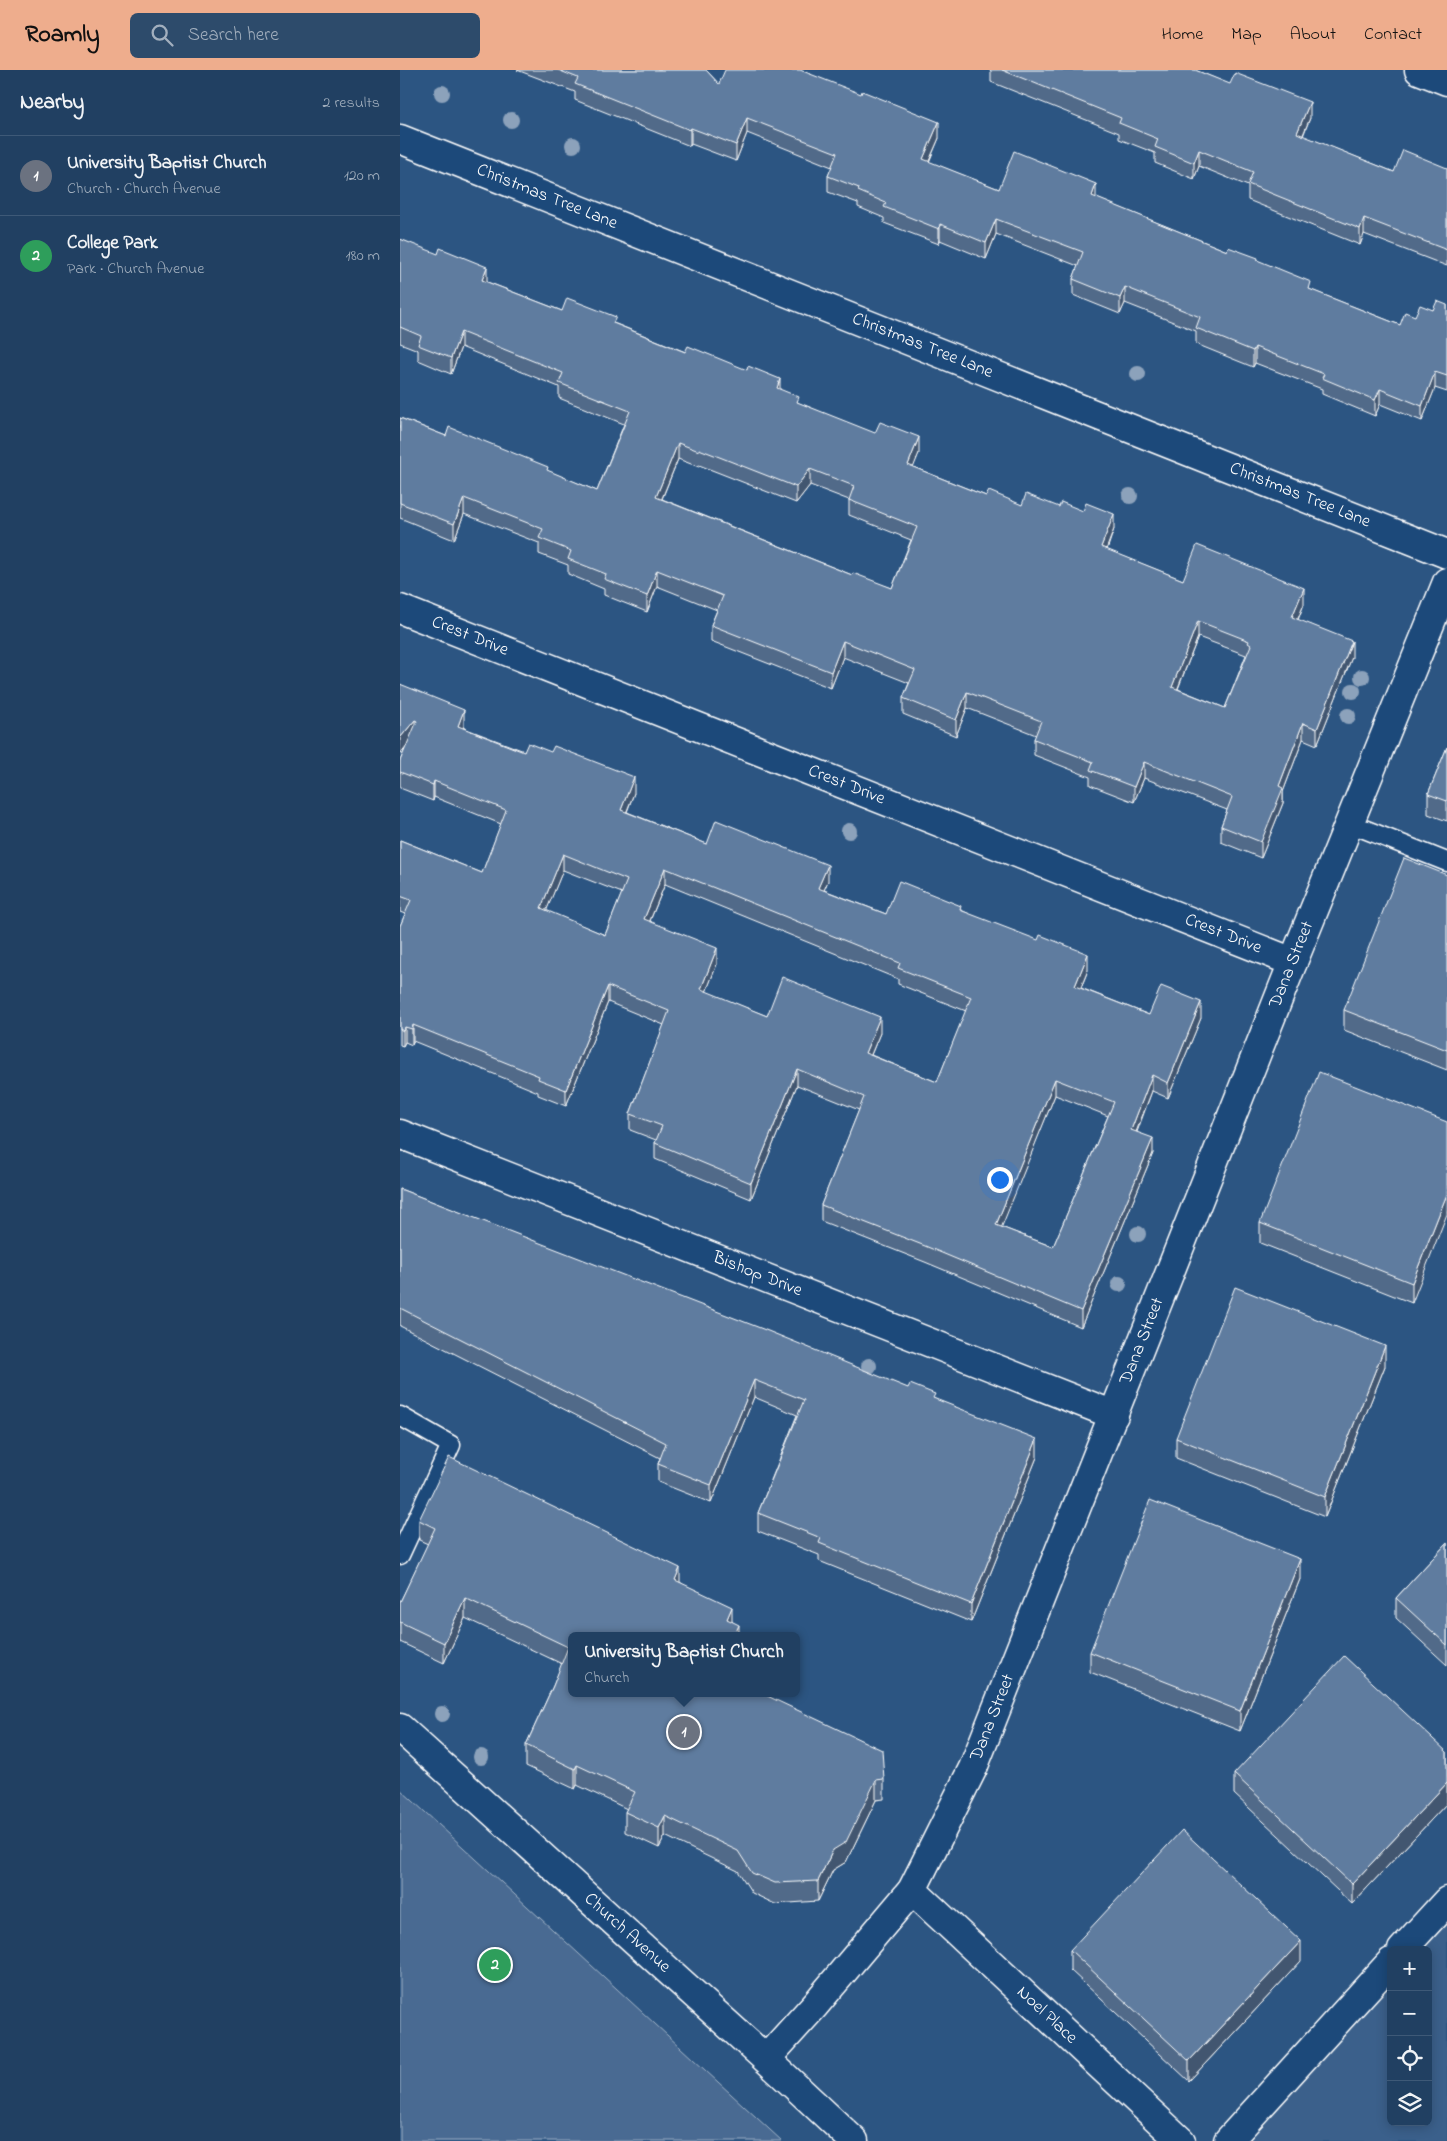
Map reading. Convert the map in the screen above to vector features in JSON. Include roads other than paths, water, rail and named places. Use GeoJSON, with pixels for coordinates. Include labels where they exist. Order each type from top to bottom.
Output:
{"type":"FeatureCollection","features":[{"type":"Feature","properties":{"kind":"street"},"geometry":{"type":"LineString","coordinates":[[1419,70],[1447,81]]}},
{"type":"Feature","properties":{"kind":"street","name":"Christmas Tree Lane"},"geometry":{"type":"LineString","coordinates":[[400,139],[1447,554]]}},
{"type":"Feature","properties":{"kind":"street","name":"Dana Street"},"geometry":{"type":"LineString","coordinates":[[766,2059],[815,2005],[912,1890],[973,1768],[1293,962],[1447,582]]}},
{"type":"Feature","properties":{"kind":"street","name":"Crest Drive"},"geometry":{"type":"LineString","coordinates":[[400,610],[1293,962]]}},
{"type":"Feature","properties":{"kind":"street","name":"Bishop Drive"},"geometry":{"type":"LineString","coordinates":[[400,1134],[1114,1415]]}},
{"type":"Feature","properties":{"kind":"street","name":"Church Avenue"},"geometry":{"type":"LineString","coordinates":[[400,1728],[854,2141]]}},
{"type":"Feature","properties":{"kind":"street","name":"Noel Place"},"geometry":{"type":"LineString","coordinates":[[912,1890],[1181,2141]]}},
{"type":"Feature","properties":{"kind":"street"},"geometry":{"type":"LineString","coordinates":[[1406,1946],[1447,1900]]}},
{"type":"Feature","properties":{"kind":"street"},"geometry":{"type":"LineString","coordinates":[[1228,2141],[1387,1966]]}},
{"type":"Feature","properties":{"kind":"lane"},"geometry":{"type":"LineString","coordinates":[[1349,823],[1447,862]]}},
{"type":"Feature","properties":{"kind":"lane"},"geometry":{"type":"LineString","coordinates":[[400,1416],[451,1445],[400,1555]]}},
{"type":"Feature","properties":{"kind":"place","name":"University Baptist Church"},"geometry":{"type":"Point","coordinates":[684,1732]}},
{"type":"Feature","properties":{"kind":"place","name":"College Park"},"geometry":{"type":"Point","coordinates":[495,1965]}}]}
